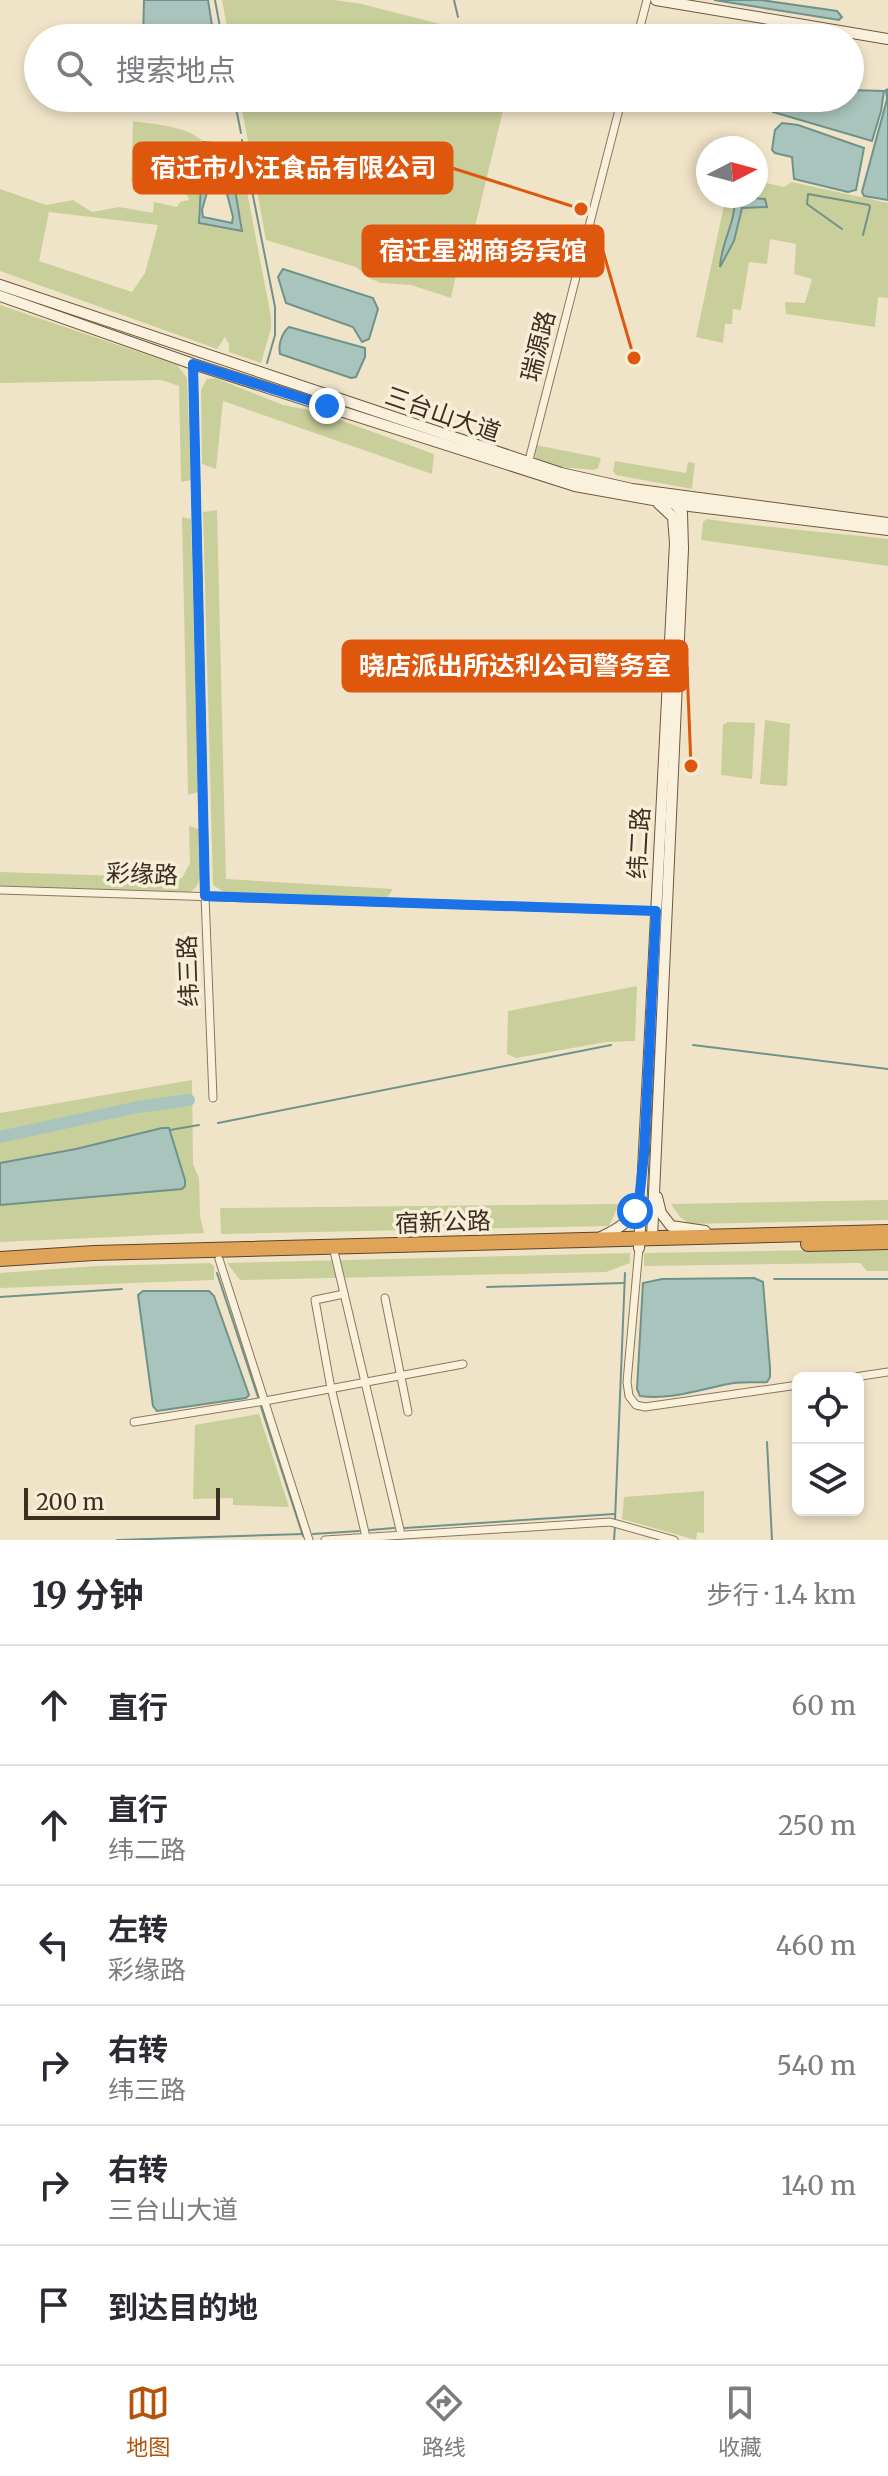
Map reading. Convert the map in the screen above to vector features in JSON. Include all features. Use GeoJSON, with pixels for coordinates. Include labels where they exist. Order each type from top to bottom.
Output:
{"type":"FeatureCollection","features":[{"type":"Feature","properties":{"kind":"highway","name":"宿新公路"},"geometry":{"type":"LineString","coordinates":[[0,1259],[94,1253],[334,1251],[888,1232]]}},
{"type":"Feature","properties":{"kind":"highway","name":"宿新公路"},"geometry":{"type":"LineString","coordinates":[[0,1269],[596,1240],[888,1242]]}},
{"type":"Feature","properties":{"kind":"street"},"geometry":{"type":"LineString","coordinates":[[641,24],[647,0]]}},
{"type":"Feature","properties":{"kind":"street"},"geometry":{"type":"LineString","coordinates":[[656,0],[701,3],[810,24]]}},
{"type":"Feature","properties":{"kind":"street"},"geometry":{"type":"LineString","coordinates":[[864,34],[888,39]]}},
{"type":"Feature","properties":{"kind":"street","name":"瑞源路"},"geometry":{"type":"LineString","coordinates":[[528,464],[618,112]]}},
{"type":"Feature","properties":{"kind":"street","name":"三台山大道"},"geometry":{"type":"LineString","coordinates":[[0,285],[528,464],[654,496]]}},
{"type":"Feature","properties":{"kind":"street","name":"三台山大道"},"geometry":{"type":"LineString","coordinates":[[0,296],[193,364],[575,486],[888,523]]}},
{"type":"Feature","properties":{"kind":"street","name":"纬三路"},"geometry":{"type":"LineString","coordinates":[[193,364],[205,896],[213,1098]]}},
{"type":"Feature","properties":{"kind":"street"},"geometry":{"type":"LineString","coordinates":[[654,496],[675,505],[888,530]]}},
{"type":"Feature","properties":{"kind":"street","name":"纬二路"},"geometry":{"type":"LineString","coordinates":[[644,1242],[655,1168],[675,529],[673,517],[654,496]]}},
{"type":"Feature","properties":{"kind":"street","name":"纬二路"},"geometry":{"type":"LineString","coordinates":[[644,1242],[644,1154],[684,525],[682,513],[675,505]]}},
{"type":"Feature","properties":{"kind":"street"},"geometry":{"type":"LineString","coordinates":[[680,607],[686,583],[691,520],[695,514],[715,510]]}},
{"type":"Feature","properties":{"kind":"street","name":"彩缘路"},"geometry":{"type":"LineString","coordinates":[[0,890],[661,911]]}},
{"type":"Feature","properties":{"kind":"street"},"geometry":{"type":"LineString","coordinates":[[596,1240],[625,1225],[635,1211],[644,1154]]}},
{"type":"Feature","properties":{"kind":"street"},"geometry":{"type":"LineString","coordinates":[[655,1168],[658,1205],[671,1226],[690,1230],[783,1235]]}},
{"type":"Feature","properties":{"kind":"street"},"geometry":{"type":"LineString","coordinates":[[644,1242],[627,1382],[629,1396],[636,1405],[645,1407],[792,1386]]}},
{"type":"Feature","properties":{"kind":"street"},"geometry":{"type":"LineString","coordinates":[[334,1251],[401,1534]]}},
{"type":"Feature","properties":{"kind":"street"},"geometry":{"type":"LineString","coordinates":[[219,1259],[309,1540]]}},
{"type":"Feature","properties":{"kind":"street"},"geometry":{"type":"LineString","coordinates":[[344,1294],[315,1300],[366,1537]]}},
{"type":"Feature","properties":{"kind":"street"},"geometry":{"type":"LineString","coordinates":[[385,1298],[408,1412]]}},
{"type":"Feature","properties":{"kind":"street"},"geometry":{"type":"LineString","coordinates":[[134,1422],[463,1364]]}},
{"type":"Feature","properties":{"kind":"street"},"geometry":{"type":"LineString","coordinates":[[864,1376],[888,1372]]}},
{"type":"Feature","properties":{"kind":"street"},"geometry":{"type":"LineString","coordinates":[[325,1540],[615,1523],[674,1540]]}},
{"type":"Feature","properties":{"kind":"green space"},"geometry":{"type":"Polygon","coordinates":[[[222,0],[334,0],[440,24],[226,24],[222,0]]]}},
{"type":"Feature","properties":{"kind":"green space"},"geometry":{"type":"Polygon","coordinates":[[[243,112],[503,112],[471,243],[470,246],[463,244],[451,298],[411,285],[381,283],[356,267],[266,240],[243,112]]]}},
{"type":"Feature","properties":{"kind":"green space"},"geometry":{"type":"Polygon","coordinates":[[[133,121],[180,129],[203,142],[198,219],[242,225],[233,176],[244,176],[271,317],[271,329],[261,363],[229,352],[225,337],[217,349],[0,271],[0,189],[46,205],[73,200],[92,212],[119,207],[153,213],[154,202],[177,207],[180,202],[189,200],[187,195],[131,182],[133,121]],[[49,212],[39,261],[132,292],[145,273],[158,225],[49,212]]]}},
{"type":"Feature","properties":{"kind":"green space"},"geometry":{"type":"Polygon","coordinates":[[[792,182],[888,203],[888,298],[878,297],[875,327],[786,314],[785,302],[805,303],[812,279],[794,274],[796,244],[770,239],[767,264],[749,262],[741,310],[733,309],[732,324],[725,324],[723,343],[696,337],[723,208],[768,208],[768,183],[784,187],[792,182]]]}},
{"type":"Feature","properties":{"kind":"green space"},"geometry":{"type":"Polygon","coordinates":[[[0,305],[177,365],[187,378],[191,480],[181,482],[179,386],[161,380],[0,383],[0,305]]]}},
{"type":"Feature","properties":{"kind":"green space"},"geometry":{"type":"Polygon","coordinates":[[[215,378],[283,405],[315,411],[434,454],[432,474],[223,401],[216,469],[202,464],[201,390],[207,379],[215,378]]]}},
{"type":"Feature","properties":{"kind":"green space"},"geometry":{"type":"Polygon","coordinates":[[[536,445],[601,458],[598,468],[594,470],[560,467],[543,463],[535,457],[536,445]]]}},
{"type":"Feature","properties":{"kind":"green space"},"geometry":{"type":"Polygon","coordinates":[[[615,461],[686,473],[688,462],[695,463],[692,489],[616,475],[613,471],[615,461]]]}},
{"type":"Feature","properties":{"kind":"green space"},"geometry":{"type":"Polygon","coordinates":[[[217,510],[226,879],[393,889],[387,898],[224,892],[213,885],[203,512],[217,510]]]}},
{"type":"Feature","properties":{"kind":"green space"},"geometry":{"type":"Polygon","coordinates":[[[182,517],[191,519],[198,792],[188,795],[182,517]]]}},
{"type":"Feature","properties":{"kind":"green space"},"geometry":{"type":"Polygon","coordinates":[[[707,519],[888,539],[888,566],[701,540],[703,522],[707,519]]]}},
{"type":"Feature","properties":{"kind":"green space"},"geometry":{"type":"Polygon","coordinates":[[[765,720],[790,724],[787,786],[760,784],[765,720]]]}},
{"type":"Feature","properties":{"kind":"green space"},"geometry":{"type":"Polygon","coordinates":[[[728,722],[755,723],[752,779],[721,775],[723,725],[728,722]]]}},
{"type":"Feature","properties":{"kind":"green space"},"geometry":{"type":"Polygon","coordinates":[[[189,826],[199,829],[202,864],[199,881],[190,892],[0,886],[0,872],[182,878],[190,863],[189,826]]]}},
{"type":"Feature","properties":{"kind":"green space"},"geometry":{"type":"Polygon","coordinates":[[[637,986],[635,1041],[606,1042],[516,1058],[507,1054],[508,1011],[637,986]]]}},
{"type":"Feature","properties":{"kind":"green space"},"geometry":{"type":"Polygon","coordinates":[[[192,1080],[193,1164],[199,1178],[200,1216],[204,1233],[0,1242],[0,1113],[192,1080]]]}},
{"type":"Feature","properties":{"kind":"green space"},"geometry":{"type":"Polygon","coordinates":[[[888,1200],[888,1220],[690,1224],[680,1217],[671,1204],[888,1200]]]}},
{"type":"Feature","properties":{"kind":"green space"},"geometry":{"type":"Polygon","coordinates":[[[619,1204],[609,1226],[221,1234],[220,1208],[619,1204]]]}},
{"type":"Feature","properties":{"kind":"green space"},"geometry":{"type":"Polygon","coordinates":[[[888,1249],[888,1271],[867,1271],[860,1263],[644,1266],[644,1253],[888,1249]]]}},
{"type":"Feature","properties":{"kind":"green space"},"geometry":{"type":"Polygon","coordinates":[[[630,1253],[630,1263],[606,1272],[240,1280],[227,1263],[630,1253]]]}},
{"type":"Feature","properties":{"kind":"green space"},"geometry":{"type":"Polygon","coordinates":[[[210,1263],[214,1266],[214,1280],[0,1288],[0,1273],[96,1266],[210,1263]]]}},
{"type":"Feature","properties":{"kind":"green space"},"geometry":{"type":"Polygon","coordinates":[[[259,1414],[289,1507],[233,1505],[233,1498],[193,1499],[195,1425],[259,1414]]]}},
{"type":"Feature","properties":{"kind":"green space"},"geometry":{"type":"Polygon","coordinates":[[[704,1491],[704,1533],[697,1532],[696,1540],[622,1519],[624,1497],[704,1491]]]}},
{"type":"Feature","properties":{"kind":"water"},"geometry":{"type":"Polygon","coordinates":[[[144,0],[208,0],[212,24],[143,24],[144,0]]]}},
{"type":"Feature","properties":{"kind":"water"},"geometry":{"type":"Polygon","coordinates":[[[714,0],[761,0],[837,11],[842,17],[839,20],[714,0]]]}},
{"type":"Feature","properties":{"kind":"water"},"geometry":{"type":"Polygon","coordinates":[[[888,89],[888,200],[864,196],[862,192],[888,89]]]}},
{"type":"Feature","properties":{"kind":"water"},"geometry":{"type":"Polygon","coordinates":[[[864,90],[884,91],[872,141],[773,112],[864,112],[864,90]]]}},
{"type":"Feature","properties":{"kind":"water"},"geometry":{"type":"Polygon","coordinates":[[[782,123],[798,125],[864,148],[856,190],[848,192],[794,179],[792,157],[772,150],[775,130],[782,123]]]}},
{"type":"Feature","properties":{"kind":"water"},"geometry":{"type":"Polygon","coordinates":[[[203,142],[222,144],[228,148],[242,231],[199,223],[203,142]],[[208,189],[203,217],[232,223],[226,190],[208,189]]]}},
{"type":"Feature","properties":{"kind":"water"},"geometry":{"type":"Polygon","coordinates":[[[734,208],[742,208],[734,241],[720,267],[723,249],[734,208]]]}},
{"type":"Feature","properties":{"kind":"water"},"geometry":{"type":"Polygon","coordinates":[[[283,269],[373,298],[378,309],[369,339],[362,342],[353,327],[286,303],[278,277],[283,269]]]}},
{"type":"Feature","properties":{"kind":"water"},"geometry":{"type":"Polygon","coordinates":[[[289,327],[365,348],[365,357],[356,377],[351,378],[280,354],[281,339],[289,327]]]}},
{"type":"Feature","properties":{"kind":"water"},"geometry":{"type":"Polygon","coordinates":[[[169,1128],[185,1180],[182,1189],[0,1205],[0,1163],[169,1128]]]}},
{"type":"Feature","properties":{"kind":"water"},"geometry":{"type":"Polygon","coordinates":[[[754,1278],[763,1282],[770,1368],[767,1382],[733,1383],[674,1396],[640,1396],[637,1389],[643,1283],[662,1279],[754,1278]]]}},
{"type":"Feature","properties":{"kind":"water"},"geometry":{"type":"Polygon","coordinates":[[[143,1291],[209,1291],[214,1296],[249,1395],[246,1398],[157,1411],[153,1406],[138,1295],[143,1291]]]}},
{"type":"Feature","properties":{"kind":"waterway"},"geometry":{"type":"LineString","coordinates":[[215,0],[219,24]]}},
{"type":"Feature","properties":{"kind":"waterway"},"geometry":{"type":"LineString","coordinates":[[454,0],[458,17]]}},
{"type":"Feature","properties":{"kind":"waterway"},"geometry":{"type":"LineString","coordinates":[[237,112],[241,133]]}},
{"type":"Feature","properties":{"kind":"waterway"},"geometry":{"type":"LineString","coordinates":[[242,140],[275,307],[275,335],[267,363]]}},
{"type":"Feature","properties":{"kind":"waterway"},"geometry":{"type":"LineString","coordinates":[[842,229],[807,204],[808,194],[869,205],[863,235]]}},
{"type":"Feature","properties":{"kind":"waterway"},"geometry":{"type":"LineString","coordinates":[[218,1123],[611,1045]]}},
{"type":"Feature","properties":{"kind":"waterway"},"geometry":{"type":"LineString","coordinates":[[693,1045],[888,1069]]}},
{"type":"Feature","properties":{"kind":"waterway"},"geometry":{"type":"LineString","coordinates":[[0,1137],[138,1107],[189,1100]]}},
{"type":"Feature","properties":{"kind":"waterway"},"geometry":{"type":"LineString","coordinates":[[170,1130],[199,1125]]}},
{"type":"Feature","properties":{"kind":"waterway"},"geometry":{"type":"LineString","coordinates":[[217,1273],[258,1397]]}},
{"type":"Feature","properties":{"kind":"waterway"},"geometry":{"type":"LineString","coordinates":[[615,1520],[625,1273]]}},
{"type":"Feature","properties":{"kind":"waterway"},"geometry":{"type":"LineString","coordinates":[[774,1279],[888,1279]]}},
{"type":"Feature","properties":{"kind":"waterway"},"geometry":{"type":"LineString","coordinates":[[487,1287],[624,1283]]}},
{"type":"Feature","properties":{"kind":"waterway"},"geometry":{"type":"LineString","coordinates":[[0,1297],[122,1289]]}},
{"type":"Feature","properties":{"kind":"waterway"},"geometry":{"type":"LineString","coordinates":[[261,1407],[303,1536]]}},
{"type":"Feature","properties":{"kind":"waterway"},"geometry":{"type":"LineString","coordinates":[[767,1442],[772,1540]]}},
{"type":"Feature","properties":{"kind":"waterway"},"geometry":{"type":"LineString","coordinates":[[405,1528],[614,1514]]}},
{"type":"Feature","properties":{"kind":"waterway"},"geometry":{"type":"LineString","coordinates":[[614,1540],[615,1526]]}},
{"type":"Feature","properties":{"kind":"waterway"},"geometry":{"type":"LineString","coordinates":[[370,1530],[394,1528]]}},
{"type":"Feature","properties":{"kind":"waterway"},"geometry":{"type":"LineString","coordinates":[[313,1534],[359,1531]]}},
{"type":"Feature","properties":{"kind":"waterway"},"geometry":{"type":"LineString","coordinates":[[117,1540],[303,1534]]}},
{"type":"Feature","properties":{"kind":"place","name":"宿迁市小汪食品有限公司"},"geometry":{"type":"Point","coordinates":[581,209]}},
{"type":"Feature","properties":{"kind":"place","name":"宿迁星湖商务宾馆"},"geometry":{"type":"Point","coordinates":[634,358]}},
{"type":"Feature","properties":{"kind":"place","name":"晓店派出所达利公司警务室"},"geometry":{"type":"Point","coordinates":[691,766]}},
{"type":"Feature","properties":{"kind":"route"},"geometry":{"type":"LineString","coordinates":[[327,406],[193,364],[205,896],[656,911],[644,1154],[635,1211]]}}]}
